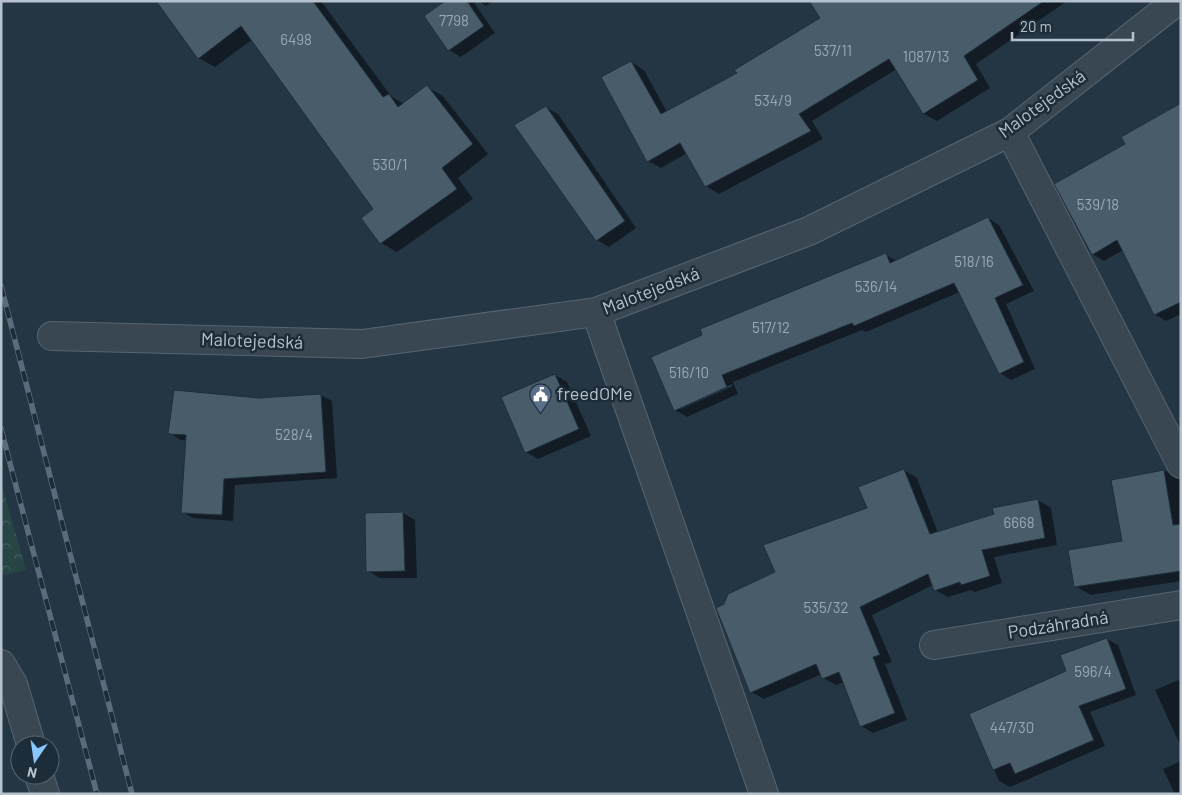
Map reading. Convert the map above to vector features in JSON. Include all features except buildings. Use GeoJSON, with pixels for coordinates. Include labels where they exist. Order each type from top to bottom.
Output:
{"type":"FeatureCollection","features":[{"type":"Feature","properties":{"kind":"street","name":"Malotejedská"},"geometry":{"type":"LineString","coordinates":[[52,336],[362,344],[596,312],[809,231],[1010,132],[1177,1]]}},
{"type":"Feature","properties":{"kind":"street"},"geometry":{"type":"LineString","coordinates":[[1010,132],[1181,464]]}},
{"type":"Feature","properties":{"kind":"street"},"geometry":{"type":"LineString","coordinates":[[596,312],[764,794]]}},
{"type":"Feature","properties":{"kind":"street","name":"Podzáhradná"},"geometry":{"type":"LineString","coordinates":[[934,645],[1181,605]]}},
{"type":"Feature","properties":{"kind":"street"},"geometry":{"type":"LineString","coordinates":[[1,664],[13,684],[28,735]]}},
{"type":"Feature","properties":{"kind":"green space"},"geometry":{"type":"Polygon","coordinates":[[[1,482],[26,570],[1,576],[1,482]]]}},
{"type":"Feature","properties":{"kind":"railway"},"geometry":{"type":"LineString","coordinates":[[1,286],[132,794]]}},
{"type":"Feature","properties":{"kind":"railway"},"geometry":{"type":"LineString","coordinates":[[1,429],[97,794]]}},
{"type":"Feature","properties":{"kind":"place","name":"freedOMe"},"geometry":{"type":"Point","coordinates":[541,413]}}]}
